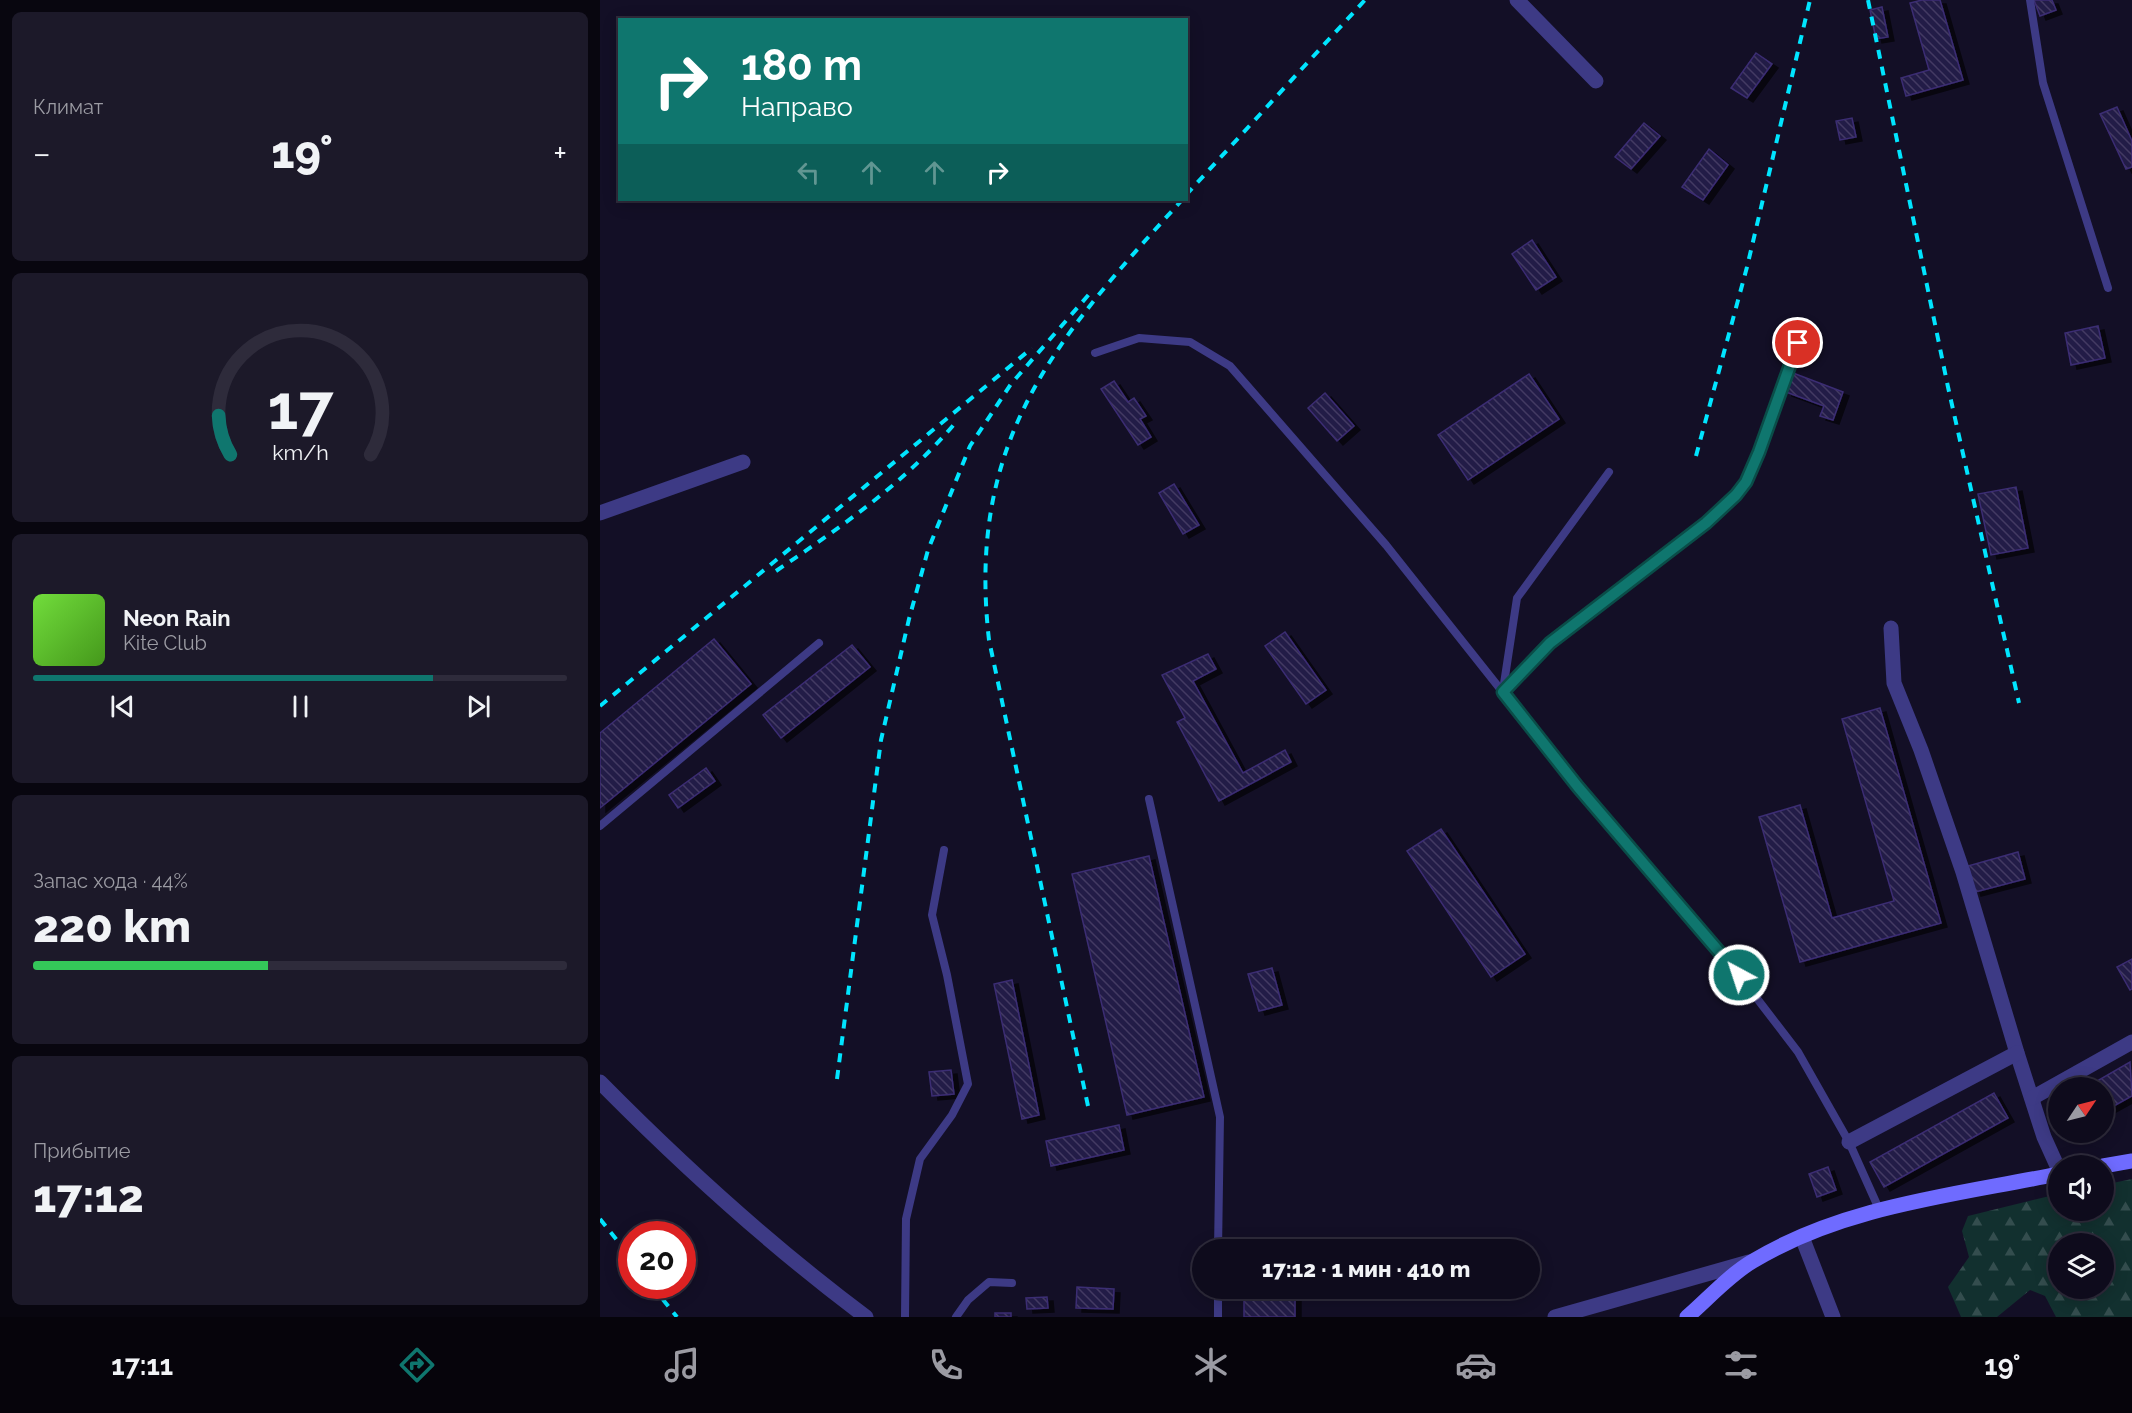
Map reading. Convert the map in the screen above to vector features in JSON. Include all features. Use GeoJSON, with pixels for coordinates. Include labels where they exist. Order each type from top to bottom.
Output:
{"type":"FeatureCollection","features":[{"type":"Feature","properties":{"kind":"main road"},"geometry":{"type":"LineString","coordinates":[[2114,1164],[2132,1161]]}},
{"type":"Feature","properties":{"kind":"main road"},"geometry":{"type":"LineString","coordinates":[[1687,1317],[1751,1261],[1802,1237],[1879,1209],[2048,1176]]}},
{"type":"Feature","properties":{"kind":"street"},"geometry":{"type":"LineString","coordinates":[[1517,0],[1596,81]]}},
{"type":"Feature","properties":{"kind":"street"},"geometry":{"type":"LineString","coordinates":[[600,513],[743,462]]}},
{"type":"Feature","properties":{"kind":"street"},"geometry":{"type":"LineString","coordinates":[[1891,628],[1894,683],[1921,750],[1963,872],[2017,1053],[2053,1155]]}},
{"type":"Feature","properties":{"kind":"street"},"geometry":{"type":"LineString","coordinates":[[2032,1098],[2132,1042]]}},
{"type":"Feature","properties":{"kind":"street"},"geometry":{"type":"LineString","coordinates":[[1849,1142],[2017,1053]]}},
{"type":"Feature","properties":{"kind":"street"},"geometry":{"type":"LineString","coordinates":[[600,1082],[651,1134],[805,1272],[866,1317]]}},
{"type":"Feature","properties":{"kind":"street"},"geometry":{"type":"LineString","coordinates":[[1802,1237],[1833,1317]]}},
{"type":"Feature","properties":{"kind":"street"},"geometry":{"type":"LineString","coordinates":[[1556,1317],[1751,1261]]}},
{"type":"Feature","properties":{"kind":"lane"},"geometry":{"type":"LineString","coordinates":[[2030,0],[2043,83],[2108,288]]}},
{"type":"Feature","properties":{"kind":"lane"},"geometry":{"type":"LineString","coordinates":[[1095,353],[1139,338],[1190,342],[1230,366],[1386,545],[1578,787],[1746,983],[1798,1052],[1849,1142],[1879,1209]]}},
{"type":"Feature","properties":{"kind":"lane"},"geometry":{"type":"LineString","coordinates":[[1503,692],[1550,643],[1706,523],[1736,495],[1746,482],[1759,452],[1798,343]]}},
{"type":"Feature","properties":{"kind":"lane"},"geometry":{"type":"LineString","coordinates":[[1503,692],[1517,598],[1610,472]]}},
{"type":"Feature","properties":{"kind":"lane"},"geometry":{"type":"LineString","coordinates":[[600,826],[819,643]]}},
{"type":"Feature","properties":{"kind":"lane"},"geometry":{"type":"LineString","coordinates":[[1149,799],[1220,1117],[1218,1239]]}},
{"type":"Feature","properties":{"kind":"lane"},"geometry":{"type":"LineString","coordinates":[[905,1317],[906,1219],[920,1159],[952,1115],[968,1084],[947,975],[932,915],[944,850]]}},
{"type":"Feature","properties":{"kind":"lane"},"geometry":{"type":"LineString","coordinates":[[956,1317],[968,1300],[989,1282],[1012,1282]]}},
{"type":"Feature","properties":{"kind":"lane"},"geometry":{"type":"LineString","coordinates":[[1218,1299],[1218,1317]]}},
{"type":"Feature","properties":{"kind":"green space"},"geometry":{"type":"Polygon","coordinates":[[[2132,1179],[2132,1317],[2056,1317],[2045,1296],[2030,1290],[1997,1317],[1961,1317],[1948,1287],[1969,1257],[1962,1231],[1968,1216],[2048,1196],[2048,1221],[2114,1221],[2114,1183],[2132,1179]]]}},
{"type":"Feature","properties":{"kind":"building"},"geometry":{"type":"Polygon","coordinates":[[[1940,0],[1963,80],[1906,96],[1901,78],[1929,70],[1910,3],[1940,0]]]}},
{"type":"Feature","properties":{"kind":"building"},"geometry":{"type":"Polygon","coordinates":[[[2034,0],[2052,0],[2056,10],[2040,16],[2034,0]]]}},
{"type":"Feature","properties":{"kind":"building"},"geometry":{"type":"Polygon","coordinates":[[[1882,7],[1888,37],[1876,39],[1870,10],[1882,7]]]}},
{"type":"Feature","properties":{"kind":"building"},"geometry":{"type":"Polygon","coordinates":[[[1756,53],[1772,64],[1747,98],[1731,88],[1756,53]]]}},
{"type":"Feature","properties":{"kind":"building"},"geometry":{"type":"Polygon","coordinates":[[[2117,107],[2132,141],[2132,167],[2126,169],[2100,114],[2117,107]]]}},
{"type":"Feature","properties":{"kind":"building"},"geometry":{"type":"Polygon","coordinates":[[[1852,118],[1856,137],[1840,140],[1836,121],[1852,118]]]}},
{"type":"Feature","properties":{"kind":"building"},"geometry":{"type":"Polygon","coordinates":[[[1644,123],[1660,136],[1631,169],[1615,157],[1644,123]]]}},
{"type":"Feature","properties":{"kind":"building"},"geometry":{"type":"Polygon","coordinates":[[[1709,149],[1728,165],[1703,200],[1682,187],[1709,149]]]}},
{"type":"Feature","properties":{"kind":"building"},"geometry":{"type":"Polygon","coordinates":[[[1532,240],[1556,277],[1536,290],[1512,254],[1532,240]]]}},
{"type":"Feature","properties":{"kind":"building"},"geometry":{"type":"Polygon","coordinates":[[[2098,326],[2105,358],[2071,365],[2065,333],[2098,326]]]}},
{"type":"Feature","properties":{"kind":"building"},"geometry":{"type":"Polygon","coordinates":[[[1793,373],[1843,392],[1833,420],[1820,416],[1824,406],[1786,392],[1793,373]]]}},
{"type":"Feature","properties":{"kind":"building"},"geometry":{"type":"Polygon","coordinates":[[[1529,374],[1559,419],[1468,480],[1438,435],[1529,374]]]}},
{"type":"Feature","properties":{"kind":"building"},"geometry":{"type":"Polygon","coordinates":[[[1114,381],[1128,402],[1134,398],[1146,416],[1140,419],[1151,437],[1138,445],[1101,389],[1114,381]]]}},
{"type":"Feature","properties":{"kind":"building"},"geometry":{"type":"Polygon","coordinates":[[[1325,393],[1354,426],[1337,441],[1308,408],[1325,393]]]}},
{"type":"Feature","properties":{"kind":"building"},"geometry":{"type":"Polygon","coordinates":[[[1174,484],[1199,525],[1183,534],[1159,493],[1174,484]]]}},
{"type":"Feature","properties":{"kind":"building"},"geometry":{"type":"Polygon","coordinates":[[[2016,487],[2028,548],[1991,555],[1978,494],[2016,487]]]}},
{"type":"Feature","properties":{"kind":"building"},"geometry":{"type":"Polygon","coordinates":[[[1285,632],[1326,690],[1306,704],[1265,646],[1285,632]]]}},
{"type":"Feature","properties":{"kind":"building"},"geometry":{"type":"Polygon","coordinates":[[[714,639],[751,684],[600,808],[600,733],[714,639]]]}},
{"type":"Feature","properties":{"kind":"building"},"geometry":{"type":"Polygon","coordinates":[[[852,645],[870,667],[781,738],[763,715],[852,645]]]}},
{"type":"Feature","properties":{"kind":"building"},"geometry":{"type":"Polygon","coordinates":[[[1208,654],[1216,669],[1193,681],[1243,773],[1285,750],[1291,762],[1219,801],[1177,722],[1185,718],[1162,675],[1208,654]]]}},
{"type":"Feature","properties":{"kind":"building"},"geometry":{"type":"Polygon","coordinates":[[[1880,708],[1941,923],[1800,962],[1759,817],[1800,805],[1832,918],[1894,901],[1842,719],[1880,708]]]}},
{"type":"Feature","properties":{"kind":"building"},"geometry":{"type":"Polygon","coordinates":[[[706,768],[715,781],[678,808],[669,795],[706,768]]]}},
{"type":"Feature","properties":{"kind":"building"},"geometry":{"type":"Polygon","coordinates":[[[1441,829],[1525,954],[1491,977],[1407,851],[1441,829]]]}},
{"type":"Feature","properties":{"kind":"building"},"geometry":{"type":"Polygon","coordinates":[[[2018,852],[2025,879],[1975,892],[1968,866],[2018,852]]]}},
{"type":"Feature","properties":{"kind":"building"},"geometry":{"type":"Polygon","coordinates":[[[1149,856],[1204,1097],[1127,1115],[1072,874],[1149,856]]]}},
{"type":"Feature","properties":{"kind":"building"},"geometry":{"type":"Polygon","coordinates":[[[2132,959],[2132,989],[2130,990],[2117,967],[2132,959]]]}},
{"type":"Feature","properties":{"kind":"building"},"geometry":{"type":"Polygon","coordinates":[[[1272,968],[1282,1005],[1259,1011],[1248,974],[1272,968]]]}},
{"type":"Feature","properties":{"kind":"building"},"geometry":{"type":"Polygon","coordinates":[[[1012,980],[1039,1115],[1022,1119],[994,984],[1012,980]]]}},
{"type":"Feature","properties":{"kind":"building"},"geometry":{"type":"Polygon","coordinates":[[[2130,1062],[2132,1096],[2114,1106],[2114,1077],[2104,1077],[2130,1062]]]}},
{"type":"Feature","properties":{"kind":"building"},"geometry":{"type":"Polygon","coordinates":[[[951,1070],[954,1094],[932,1096],[929,1072],[951,1070]]]}},
{"type":"Feature","properties":{"kind":"building"},"geometry":{"type":"Polygon","coordinates":[[[1994,1093],[2008,1118],[1884,1187],[1870,1162],[1994,1093]]]}},
{"type":"Feature","properties":{"kind":"building"},"geometry":{"type":"Polygon","coordinates":[[[1119,1125],[1124,1150],[1051,1166],[1046,1141],[1119,1125]]]}},
{"type":"Feature","properties":{"kind":"building"},"geometry":{"type":"Polygon","coordinates":[[[1828,1167],[1836,1190],[1817,1197],[1809,1174],[1828,1167]]]}},
{"type":"Feature","properties":{"kind":"building"},"geometry":{"type":"Polygon","coordinates":[[[1077,1287],[1114,1289],[1113,1309],[1076,1308],[1077,1287]]]}},
{"type":"Feature","properties":{"kind":"building"},"geometry":{"type":"Polygon","coordinates":[[[1047,1297],[1048,1308],[1027,1309],[1026,1298],[1047,1297]]]}},
{"type":"Feature","properties":{"kind":"building"},"geometry":{"type":"Polygon","coordinates":[[[1244,1299],[1295,1299],[1295,1317],[1244,1317],[1244,1299]]]}},
{"type":"Feature","properties":{"kind":"building"},"geometry":{"type":"Polygon","coordinates":[[[995,1313],[1011,1313],[1011,1317],[995,1317],[995,1313]]]}},
{"type":"Feature","properties":{"kind":"railway"},"geometry":{"type":"LineString","coordinates":[[1188,193],[1365,0]]}},
{"type":"Feature","properties":{"kind":"railway"},"geometry":{"type":"LineString","coordinates":[[1696,456],[1747,267],[1810,0]]}},
{"type":"Feature","properties":{"kind":"railway"},"geometry":{"type":"LineString","coordinates":[[1868,0],[1948,387],[2019,703]]}},
{"type":"Feature","properties":{"kind":"railway"},"geometry":{"type":"LineString","coordinates":[[1088,1106],[989,640],[986,569],[992,506],[1007,449],[1030,397],[1059,347],[1095,299],[1181,201]]}},
{"type":"Feature","properties":{"kind":"railway"},"geometry":{"type":"LineString","coordinates":[[837,1079],[881,740],[909,619],[928,550],[970,446],[1011,384],[1091,292]]}},
{"type":"Feature","properties":{"kind":"railway"},"geometry":{"type":"LineString","coordinates":[[600,706],[1032,348]]}},
{"type":"Feature","properties":{"kind":"railway"},"geometry":{"type":"LineString","coordinates":[[776,571],[848,521],[894,484],[916,465],[956,422]]}},
{"type":"Feature","properties":{"kind":"railway"},"geometry":{"type":"LineString","coordinates":[[600,1219],[618,1242]]}},
{"type":"Feature","properties":{"kind":"railway"},"geometry":{"type":"LineString","coordinates":[[662,1299],[677,1317]]}},
{"type":"Feature","properties":{"kind":"route"},"geometry":{"type":"LineString","coordinates":[[1739,975],[1578,787],[1503,692],[1550,643],[1706,523],[1736,495],[1746,482],[1759,452],[1798,343]]}}]}
